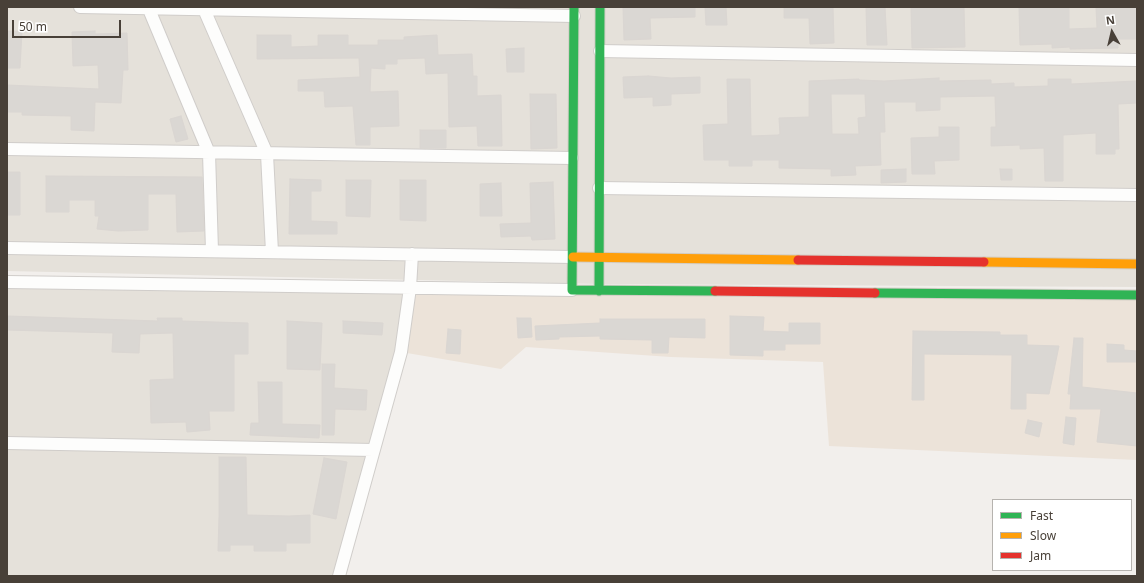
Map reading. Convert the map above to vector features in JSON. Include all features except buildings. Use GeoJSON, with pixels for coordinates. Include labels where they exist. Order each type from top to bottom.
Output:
{"type":"FeatureCollection","features":[{"type":"Feature","properties":{"kind":"street"},"geometry":{"type":"LineString","coordinates":[[80,7],[574,12],[572,290]]}},
{"type":"Feature","properties":{"kind":"street"},"geometry":{"type":"LineString","coordinates":[[599,291],[600,7]]}},
{"type":"Feature","properties":{"kind":"street"},"geometry":{"type":"LineString","coordinates":[[148,8],[209,153],[212,251]]}},
{"type":"Feature","properties":{"kind":"street"},"geometry":{"type":"LineString","coordinates":[[204,8],[267,154],[272,252]]}},
{"type":"Feature","properties":{"kind":"street"},"geometry":{"type":"LineString","coordinates":[[600,51],[1137,60]]}},
{"type":"Feature","properties":{"kind":"street"},"geometry":{"type":"LineString","coordinates":[[7,150],[572,158]]}},
{"type":"Feature","properties":{"kind":"street"},"geometry":{"type":"LineString","coordinates":[[599,188],[1137,195]]}},
{"type":"Feature","properties":{"kind":"street"},"geometry":{"type":"LineString","coordinates":[[7,248],[1137,264]]}},
{"type":"Feature","properties":{"kind":"street"},"geometry":{"type":"LineString","coordinates":[[339,576],[401,352],[410,288],[412,254]]}},
{"type":"Feature","properties":{"kind":"street"},"geometry":{"type":"LineString","coordinates":[[7,282],[599,291],[1137,295]]}},
{"type":"Feature","properties":{"kind":"street"},"geometry":{"type":"LineString","coordinates":[[7,443],[373,450]]}},
{"type":"Feature","properties":{"kind":"shaded area"},"geometry":{"type":"Polygon","coordinates":[[[7,7],[1137,7],[1137,287],[599,284],[7,271],[7,7]]]}},
{"type":"Feature","properties":{"kind":"shaded area"},"geometry":{"type":"Polygon","coordinates":[[[7,282],[410,288],[401,352],[339,576],[7,576],[7,282]]]}},
{"type":"Feature","properties":{"kind":"shaded area"},"geometry":{"type":"Polygon","coordinates":[[[410,288],[1137,295],[1137,460],[829,446],[823,362],[671,357],[526,347],[501,369],[401,352],[410,288]]]}},
{"type":"Feature","properties":{"kind":"traffic: fast"},"geometry":{"type":"LineString","coordinates":[[574,7],[572,290],[715,291]]}},
{"type":"Feature","properties":{"kind":"traffic: fast"},"geometry":{"type":"LineString","coordinates":[[599,291],[600,7]]}},
{"type":"Feature","properties":{"kind":"traffic: fast"},"geometry":{"type":"LineString","coordinates":[[875,293],[1137,295]]}},
{"type":"Feature","properties":{"kind":"traffic: slow"},"geometry":{"type":"LineString","coordinates":[[573,257],[798,260]]}},
{"type":"Feature","properties":{"kind":"traffic: slow"},"geometry":{"type":"LineString","coordinates":[[984,262],[1137,264]]}},
{"type":"Feature","properties":{"kind":"traffic: jam"},"geometry":{"type":"LineString","coordinates":[[798,260],[984,262]]}},
{"type":"Feature","properties":{"kind":"traffic: jam"},"geometry":{"type":"LineString","coordinates":[[715,291],[875,293]]}}]}
